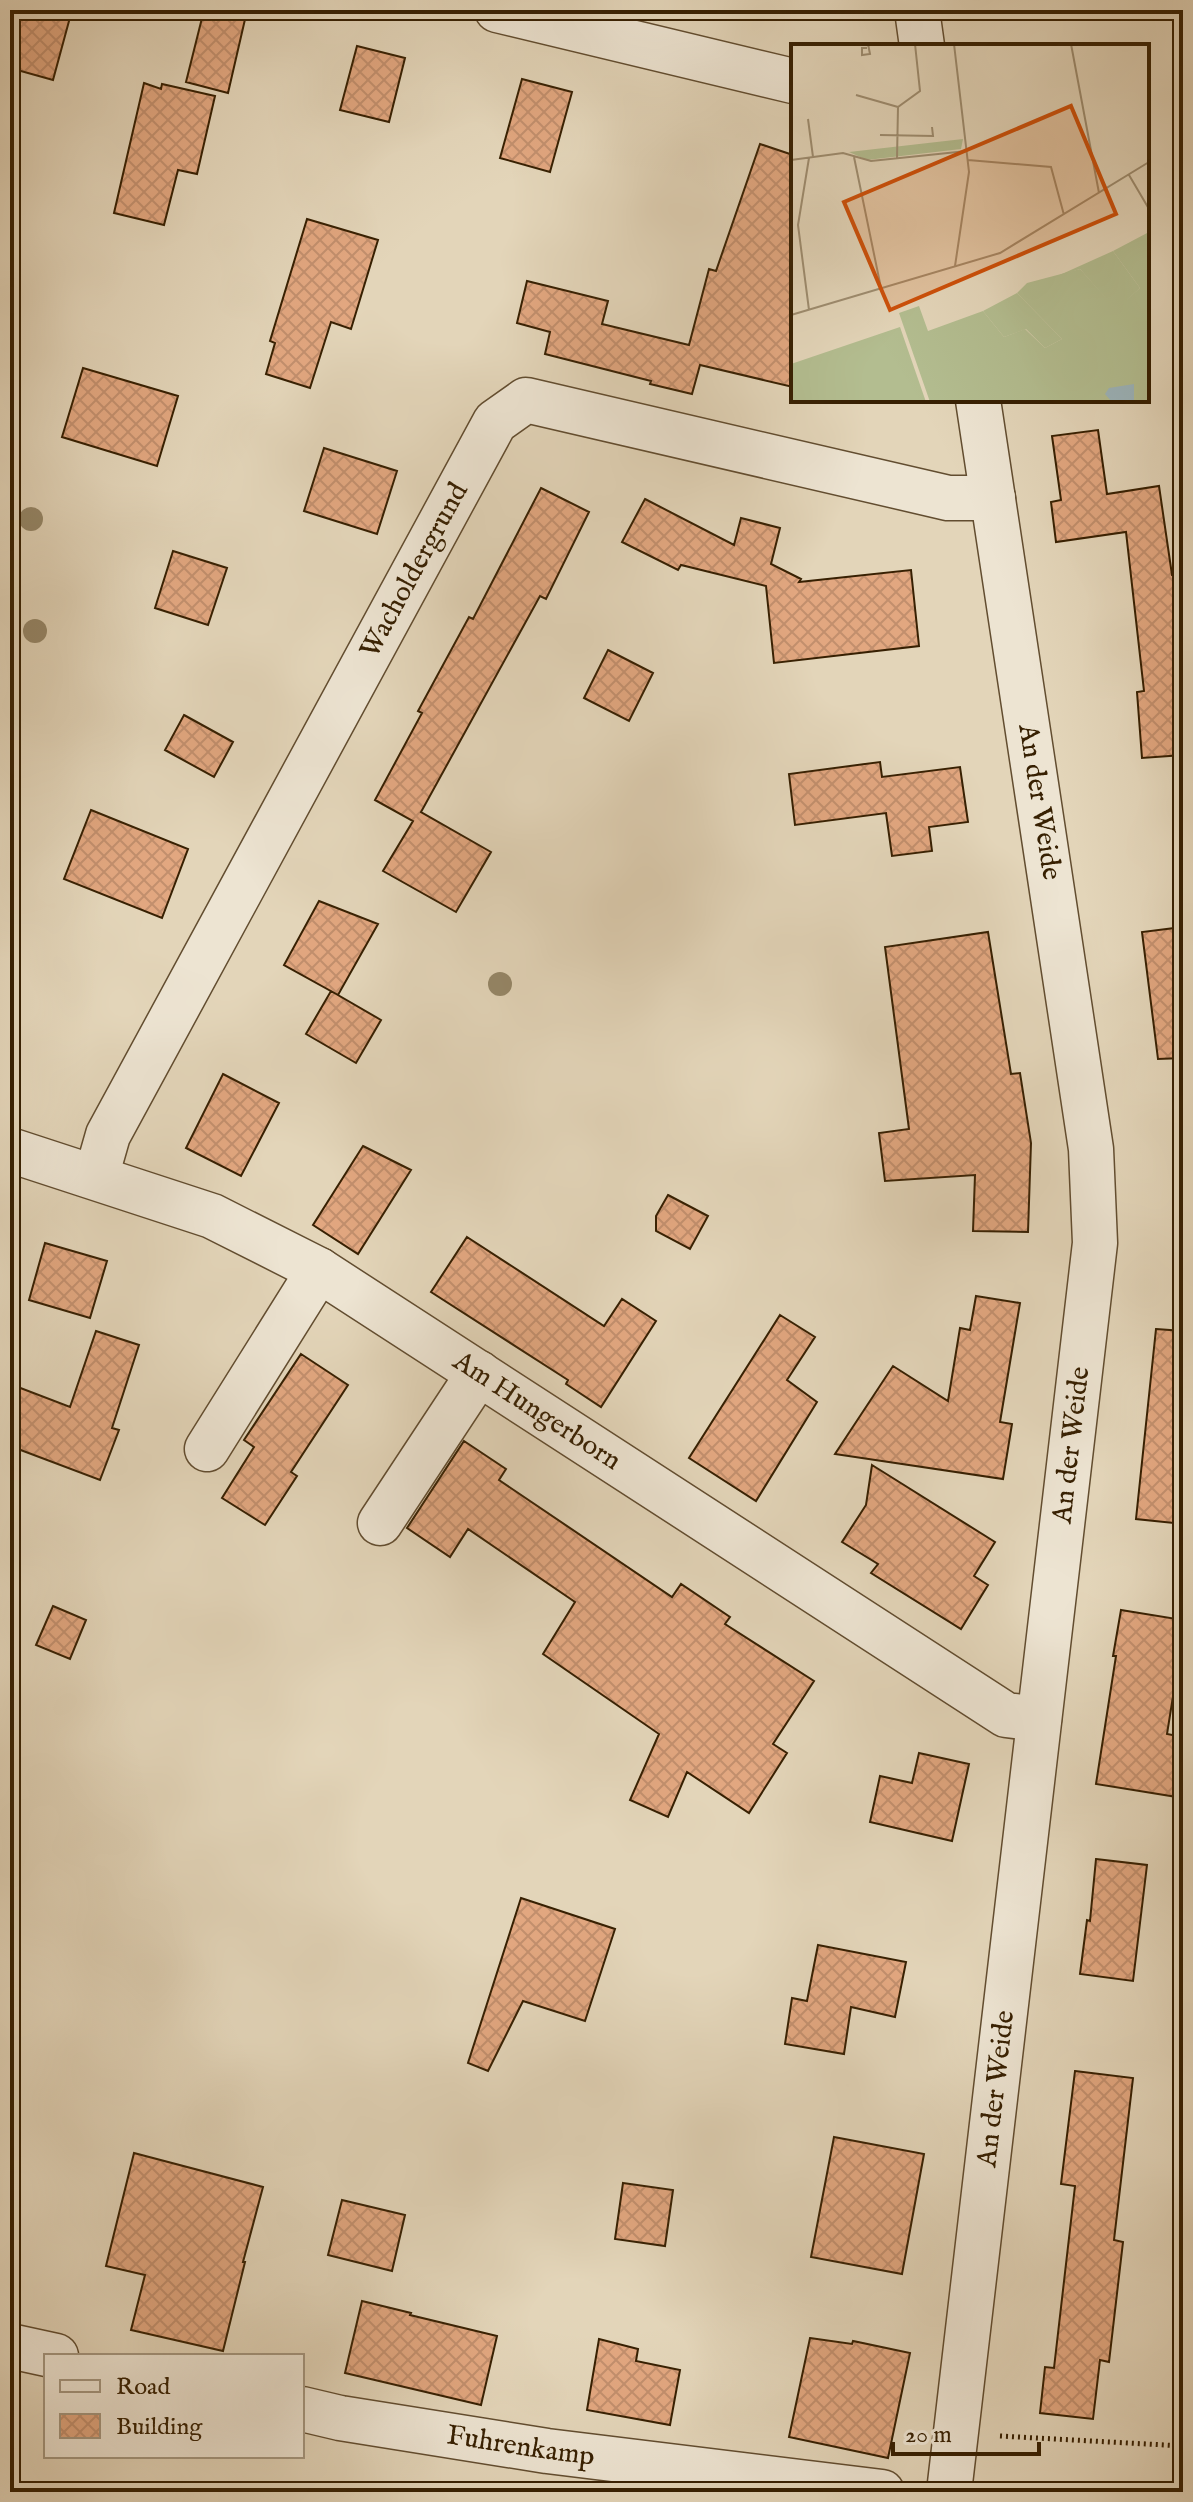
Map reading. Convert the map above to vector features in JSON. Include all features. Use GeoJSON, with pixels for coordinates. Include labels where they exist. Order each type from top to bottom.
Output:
{"type":"FeatureCollection","features":[{"type":"Feature","properties":{"kind":"street"},"geometry":{"type":"LineString","coordinates":[[497,10],[791,81]]}},
{"type":"Feature","properties":{"kind":"street"},"geometry":{"type":"LineString","coordinates":[[917,10],[922,44]]}},
{"type":"Feature","properties":{"kind":"street","name":"Wacholdergrund"},"geometry":{"type":"LineString","coordinates":[[96,1177],[108,1135],[495,422],[526,400],[948,498],[993,498]]}},
{"type":"Feature","properties":{"kind":"street","name":"An der Weide"},"geometry":{"type":"LineString","coordinates":[[949,2492],[1095,1243],[1091,1149],[978,402]]}},
{"type":"Feature","properties":{"kind":"street","name":"Am Hungerborn"},"geometry":{"type":"LineString","coordinates":[[10,1150],[212,1216],[319,1270],[1006,1715],[1039,1719]]}},
{"type":"Feature","properties":{"kind":"street"},"geometry":{"type":"LineString","coordinates":[[207,1449],[319,1270]]}},
{"type":"Feature","properties":{"kind":"street"},"geometry":{"type":"LineString","coordinates":[[380,1523],[479,1373]]}},
{"type":"Feature","properties":{"kind":"street"},"geometry":{"type":"LineString","coordinates":[[10,2346],[47,2354]]}},
{"type":"Feature","properties":{"kind":"street","name":"Fuhrenkamp"},"geometry":{"type":"LineString","coordinates":[[304,2409],[547,2451],[882,2492]]}},
{"type":"Feature","properties":{"kind":"path"},"geometry":{"type":"LineString","coordinates":[[956,2433],[1183,2446]]}},
{"type":"Feature","properties":{"kind":"building"},"geometry":{"type":"Polygon","coordinates":[[[22,10],[72,10],[53,80],[10,68],[10,55],[22,10]]]}},
{"type":"Feature","properties":{"kind":"building"},"geometry":{"type":"Polygon","coordinates":[[[204,10],[225,10],[246,15],[228,93],[186,82],[204,10]]]}},
{"type":"Feature","properties":{"kind":"building"},"geometry":{"type":"Polygon","coordinates":[[[357,46],[405,58],[389,122],[340,110],[357,46]]]}},
{"type":"Feature","properties":{"kind":"building"},"geometry":{"type":"Polygon","coordinates":[[[522,79],[572,92],[550,172],[500,158],[522,79]]]}},
{"type":"Feature","properties":{"kind":"building"},"geometry":{"type":"Polygon","coordinates":[[[144,83],[161,89],[162,84],[215,96],[197,174],[178,170],[164,225],[114,213],[144,83]]]}},
{"type":"Feature","properties":{"kind":"building"},"geometry":{"type":"Polygon","coordinates":[[[760,144],[791,154],[791,387],[700,365],[692,394],[545,354],[550,332],[517,323],[527,281],[608,301],[602,324],[689,345],[709,269],[716,271],[760,144]]]}},
{"type":"Feature","properties":{"kind":"building"},"geometry":{"type":"Polygon","coordinates":[[[307,219],[378,240],[351,329],[331,322],[310,388],[266,374],[275,343],[270,341],[307,219]]]}},
{"type":"Feature","properties":{"kind":"building"},"geometry":{"type":"Polygon","coordinates":[[[83,368],[178,396],[157,466],[62,437],[83,368]]]}},
{"type":"Feature","properties":{"kind":"building"},"geometry":{"type":"Polygon","coordinates":[[[1098,430],[1107,494],[1159,486],[1172,575],[1183,574],[1183,755],[1142,758],[1137,692],[1144,691],[1126,532],[1056,542],[1051,502],[1061,500],[1052,436],[1098,430]]]}},
{"type":"Feature","properties":{"kind":"building"},"geometry":{"type":"Polygon","coordinates":[[[324,448],[397,471],[377,534],[304,511],[324,448]]]}},
{"type":"Feature","properties":{"kind":"building"},"geometry":{"type":"Polygon","coordinates":[[[541,488],[589,512],[546,599],[540,596],[421,812],[491,852],[456,912],[383,871],[413,821],[375,800],[422,713],[418,711],[469,617],[473,619],[541,488]]]}},
{"type":"Feature","properties":{"kind":"building"},"geometry":{"type":"Polygon","coordinates":[[[645,499],[734,545],[741,518],[780,528],[771,564],[801,579],[799,582],[911,570],[919,646],[774,663],[766,586],[681,565],[678,570],[622,542],[645,499]]]}},
{"type":"Feature","properties":{"kind":"building"},"geometry":{"type":"Polygon","coordinates":[[[173,551],[227,568],[208,625],[155,608],[173,551]]]}},
{"type":"Feature","properties":{"kind":"building"},"geometry":{"type":"Polygon","coordinates":[[[608,650],[653,673],[629,721],[584,698],[608,650]]]}},
{"type":"Feature","properties":{"kind":"building"},"geometry":{"type":"Polygon","coordinates":[[[184,715],[233,742],[214,777],[165,750],[184,715]]]}},
{"type":"Feature","properties":{"kind":"building"},"geometry":{"type":"Polygon","coordinates":[[[880,762],[882,777],[960,767],[968,822],[929,827],[932,851],[892,856],[886,813],[795,825],[789,774],[880,762]]]}},
{"type":"Feature","properties":{"kind":"building"},"geometry":{"type":"Polygon","coordinates":[[[91,810],[188,849],[162,918],[64,879],[91,810]]]}},
{"type":"Feature","properties":{"kind":"building"},"geometry":{"type":"Polygon","coordinates":[[[319,901],[378,924],[338,995],[284,965],[319,901]]]}},
{"type":"Feature","properties":{"kind":"building"},"geometry":{"type":"Polygon","coordinates":[[[1183,927],[1183,1058],[1158,1059],[1142,932],[1183,927]]]}},
{"type":"Feature","properties":{"kind":"building"},"geometry":{"type":"Polygon","coordinates":[[[988,932],[1011,1074],[1020,1073],[1031,1143],[1028,1232],[973,1231],[975,1175],[885,1181],[879,1133],[909,1129],[885,947],[988,932]]]}},
{"type":"Feature","properties":{"kind":"building"},"geometry":{"type":"Polygon","coordinates":[[[331,991],[381,1020],[356,1063],[306,1034],[331,991]]]}},
{"type":"Feature","properties":{"kind":"building"},"geometry":{"type":"Polygon","coordinates":[[[223,1074],[279,1103],[241,1176],[186,1148],[223,1074]]]}},
{"type":"Feature","properties":{"kind":"building"},"geometry":{"type":"Polygon","coordinates":[[[363,1146],[411,1170],[358,1254],[313,1225],[363,1146]]]}},
{"type":"Feature","properties":{"kind":"building"},"geometry":{"type":"Polygon","coordinates":[[[668,1195],[708,1216],[690,1249],[656,1231],[656,1216],[668,1195]]]}},
{"type":"Feature","properties":{"kind":"building"},"geometry":{"type":"Polygon","coordinates":[[[467,1237],[604,1326],[622,1299],[656,1321],[601,1407],[566,1384],[568,1380],[431,1292],[467,1237]]]}},
{"type":"Feature","properties":{"kind":"building"},"geometry":{"type":"Polygon","coordinates":[[[45,1243],[107,1261],[90,1318],[29,1300],[45,1243]]]}},
{"type":"Feature","properties":{"kind":"building"},"geometry":{"type":"Polygon","coordinates":[[[976,1296],[1020,1303],[1000,1422],[1012,1424],[1003,1479],[835,1454],[893,1366],[948,1401],[960,1328],[970,1330],[976,1296]]]}},
{"type":"Feature","properties":{"kind":"building"},"geometry":{"type":"Polygon","coordinates":[[[780,1315],[815,1337],[787,1380],[817,1402],[756,1501],[689,1458],[780,1315]]]}},
{"type":"Feature","properties":{"kind":"building"},"geometry":{"type":"Polygon","coordinates":[[[1156,1329],[1183,1331],[1183,1524],[1136,1519],[1156,1329]]]}},
{"type":"Feature","properties":{"kind":"building"},"geometry":{"type":"Polygon","coordinates":[[[96,1331],[139,1345],[112,1428],[119,1430],[100,1480],[10,1446],[10,1384],[70,1407],[96,1331]]]}},
{"type":"Feature","properties":{"kind":"building"},"geometry":{"type":"Polygon","coordinates":[[[301,1354],[348,1385],[291,1472],[297,1476],[265,1525],[222,1498],[254,1447],[244,1440],[301,1354]]]}},
{"type":"Feature","properties":{"kind":"building"},"geometry":{"type":"Polygon","coordinates":[[[464,1441],[506,1469],[499,1480],[672,1597],[681,1584],[730,1617],[725,1624],[814,1681],[773,1744],[787,1753],[749,1813],[687,1772],[668,1817],[630,1800],[659,1734],[543,1654],[575,1602],[468,1529],[450,1557],[407,1528],[464,1441]]]}},
{"type":"Feature","properties":{"kind":"building"},"geometry":{"type":"Polygon","coordinates":[[[872,1465],[995,1542],[974,1576],[988,1585],[961,1629],[871,1573],[878,1564],[842,1542],[866,1505],[872,1465]]]}},
{"type":"Feature","properties":{"kind":"building"},"geometry":{"type":"Polygon","coordinates":[[[53,1606],[86,1620],[70,1659],[36,1645],[53,1606]]]}},
{"type":"Feature","properties":{"kind":"building"},"geometry":{"type":"Polygon","coordinates":[[[1121,1610],[1183,1620],[1167,1734],[1183,1737],[1183,1798],[1096,1784],[1121,1610]]]}},
{"type":"Feature","properties":{"kind":"building"},"geometry":{"type":"Polygon","coordinates":[[[919,1753],[969,1764],[952,1841],[870,1822],[880,1776],[912,1783],[919,1753]]]}},
{"type":"Feature","properties":{"kind":"building"},"geometry":{"type":"Polygon","coordinates":[[[1096,1859],[1147,1865],[1133,1981],[1080,1974],[1087,1920],[1090,1921],[1096,1859]]]}},
{"type":"Feature","properties":{"kind":"building"},"geometry":{"type":"Polygon","coordinates":[[[521,1898],[615,1929],[585,2021],[523,2001],[488,2071],[468,2063],[521,1898]]]}},
{"type":"Feature","properties":{"kind":"building"},"geometry":{"type":"Polygon","coordinates":[[[818,1945],[906,1962],[895,2017],[851,2007],[844,2054],[785,2044],[792,1998],[807,2001],[818,1945]]]}},
{"type":"Feature","properties":{"kind":"building"},"geometry":{"type":"Polygon","coordinates":[[[1075,2071],[1133,2078],[1114,2240],[1123,2242],[1109,2362],[1100,2360],[1093,2419],[1040,2413],[1045,2367],[1054,2368],[1075,2186],[1061,2184],[1075,2071]]]}},
{"type":"Feature","properties":{"kind":"building"},"geometry":{"type":"Polygon","coordinates":[[[834,2137],[924,2154],[902,2274],[811,2257],[834,2137]]]}},
{"type":"Feature","properties":{"kind":"building"},"geometry":{"type":"Polygon","coordinates":[[[134,2153],[263,2187],[223,2351],[131,2330],[145,2275],[106,2266],[134,2153]]]}},
{"type":"Feature","properties":{"kind":"building"},"geometry":{"type":"Polygon","coordinates":[[[623,2183],[673,2190],[665,2246],[615,2239],[623,2183]]]}},
{"type":"Feature","properties":{"kind":"building"},"geometry":{"type":"Polygon","coordinates":[[[342,2200],[405,2215],[392,2271],[328,2255],[342,2200]]]}},
{"type":"Feature","properties":{"kind":"building"},"geometry":{"type":"Polygon","coordinates":[[[362,2301],[497,2336],[481,2405],[345,2373],[362,2301]]]}},
{"type":"Feature","properties":{"kind":"building"},"geometry":{"type":"Polygon","coordinates":[[[810,2338],[852,2344],[853,2341],[910,2353],[888,2458],[789,2437],[810,2338]]]}},
{"type":"Feature","properties":{"kind":"building"},"geometry":{"type":"Polygon","coordinates":[[[599,2339],[638,2349],[636,2361],[680,2370],[670,2425],[587,2410],[599,2339]]]}}]}
